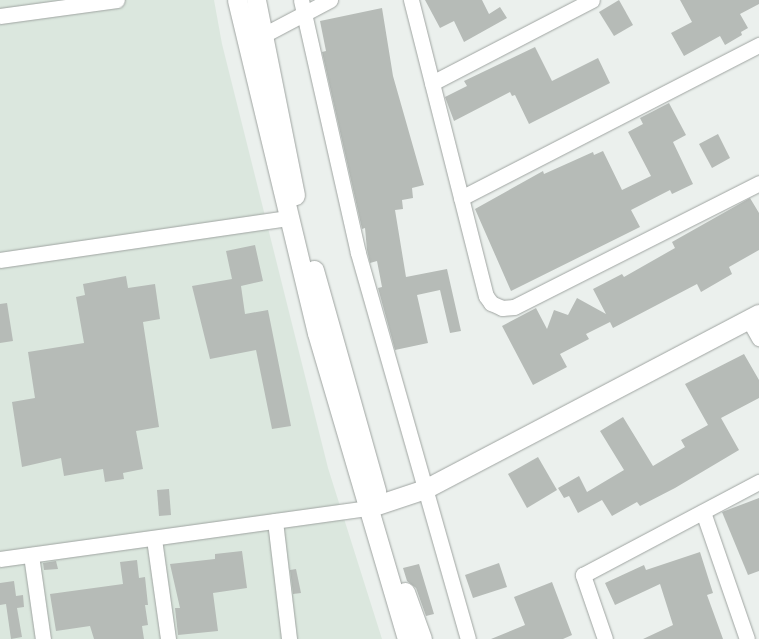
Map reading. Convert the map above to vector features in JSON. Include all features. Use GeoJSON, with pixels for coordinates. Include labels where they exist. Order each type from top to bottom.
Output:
{"type":"FeatureCollection","features":[{"type":"Feature","properties":{"kind":"street"},"geometry":{"type":"LineString","coordinates":[[0,16],[117,0]]}},
{"type":"Feature","properties":{"kind":"street"},"geometry":{"type":"LineString","coordinates":[[236,0],[254,41],[407,639]]}},
{"type":"Feature","properties":{"kind":"street"},"geometry":{"type":"LineString","coordinates":[[256,0],[254,41],[289,218],[374,506],[422,639]]}},
{"type":"Feature","properties":{"kind":"street"},"geometry":{"type":"LineString","coordinates":[[254,41],[302,7],[330,0]]}},
{"type":"Feature","properties":{"kind":"street"},"geometry":{"type":"LineString","coordinates":[[411,0],[486,296],[491,303],[502,308],[514,307],[759,183]]}},
{"type":"Feature","properties":{"kind":"street"},"geometry":{"type":"LineString","coordinates":[[432,83],[592,0]]}},
{"type":"Feature","properties":{"kind":"street"},"geometry":{"type":"LineString","coordinates":[[302,7],[358,253],[468,639]]}},
{"type":"Feature","properties":{"kind":"street"},"geometry":{"type":"LineString","coordinates":[[461,198],[759,45]]}},
{"type":"Feature","properties":{"kind":"street"},"geometry":{"type":"LineString","coordinates":[[0,260],[289,218]]}},
{"type":"Feature","properties":{"kind":"street"},"geometry":{"type":"LineString","coordinates":[[0,559],[154,539],[374,506],[425,489],[754,317],[759,338]]}},
{"type":"Feature","properties":{"kind":"street"},"geometry":{"type":"LineString","coordinates":[[605,639],[583,575],[759,482]]}},
{"type":"Feature","properties":{"kind":"street"},"geometry":{"type":"LineString","coordinates":[[702,512],[746,639]]}},
{"type":"Feature","properties":{"kind":"street"},"geometry":{"type":"LineString","coordinates":[[275,521],[289,639]]}},
{"type":"Feature","properties":{"kind":"street"},"geometry":{"type":"LineString","coordinates":[[154,539],[168,639]]}},
{"type":"Feature","properties":{"kind":"street"},"geometry":{"type":"LineString","coordinates":[[31,555],[43,639]]}},
{"type":"Feature","properties":{"kind":"shaded area"},"geometry":{"type":"Polygon","coordinates":[[[0,0],[214,0],[222,44],[328,468],[382,639],[0,639],[0,0]]]}},
{"type":"Feature","properties":{"kind":"building"},"geometry":{"type":"Polygon","coordinates":[[[425,0],[482,0],[489,14],[500,7],[507,18],[464,42],[454,21],[440,28],[425,0]]]}},
{"type":"Feature","properties":{"kind":"building"},"geometry":{"type":"Polygon","coordinates":[[[619,0],[633,25],[614,36],[599,12],[619,0]]]}},
{"type":"Feature","properties":{"kind":"building"},"geometry":{"type":"Polygon","coordinates":[[[680,0],[759,0],[759,4],[740,14],[748,28],[741,32],[742,35],[725,45],[720,36],[684,56],[671,33],[692,22],[680,0]]]}},
{"type":"Feature","properties":{"kind":"building"},"geometry":{"type":"Polygon","coordinates":[[[382,8],[393,76],[424,185],[412,188],[413,198],[402,200],[403,209],[395,210],[406,277],[447,269],[461,331],[450,333],[440,290],[417,295],[428,343],[395,350],[378,288],[382,287],[377,261],[370,263],[365,228],[362,229],[322,52],[326,51],[320,21],[382,8]]]}},
{"type":"Feature","properties":{"kind":"building"},"geometry":{"type":"Polygon","coordinates":[[[535,47],[552,81],[598,58],[610,83],[529,124],[515,95],[512,96],[510,92],[454,121],[445,97],[467,86],[464,81],[535,47]]]}},
{"type":"Feature","properties":{"kind":"building"},"geometry":{"type":"Polygon","coordinates":[[[669,103],[686,135],[673,142],[693,184],[672,194],[670,190],[631,210],[640,227],[511,291],[475,209],[543,171],[544,174],[593,152],[594,155],[603,151],[622,190],[651,176],[628,132],[643,124],[640,118],[669,103]]]}},
{"type":"Feature","properties":{"kind":"building"},"geometry":{"type":"Polygon","coordinates":[[[718,134],[730,158],[712,168],[699,144],[718,134]]]}},
{"type":"Feature","properties":{"kind":"building"},"geometry":{"type":"Polygon","coordinates":[[[750,198],[759,213],[759,250],[729,267],[732,274],[701,292],[697,284],[613,328],[610,322],[586,334],[589,339],[560,354],[567,367],[533,385],[502,326],[536,308],[547,329],[554,310],[568,315],[577,298],[606,314],[593,289],[622,274],[624,277],[675,248],[672,242],[750,198]]]}},
{"type":"Feature","properties":{"kind":"building"},"geometry":{"type":"Polygon","coordinates":[[[255,245],[263,281],[241,286],[245,314],[268,310],[291,426],[272,429],[256,350],[210,359],[192,286],[232,279],[226,251],[255,245]]]}},
{"type":"Feature","properties":{"kind":"building"},"geometry":{"type":"Polygon","coordinates":[[[126,276],[128,288],[155,284],[160,319],[143,322],[159,427],[136,431],[143,469],[123,473],[124,479],[105,482],[103,469],[64,476],[61,458],[22,467],[12,402],[35,398],[28,352],[84,343],[76,297],[85,295],[83,284],[126,276]]]}},
{"type":"Feature","properties":{"kind":"building"},"geometry":{"type":"Polygon","coordinates":[[[7,303],[13,341],[0,343],[0,304],[7,303]]]}},
{"type":"Feature","properties":{"kind":"building"},"geometry":{"type":"Polygon","coordinates":[[[744,354],[759,380],[759,398],[721,418],[739,450],[675,488],[640,506],[637,502],[612,516],[602,500],[578,513],[569,496],[564,498],[558,488],[579,476],[587,492],[624,470],[600,431],[623,417],[653,466],[685,447],[681,440],[708,425],[685,384],[744,354]]]}},
{"type":"Feature","properties":{"kind":"building"},"geometry":{"type":"Polygon","coordinates":[[[538,457],[557,490],[527,508],[508,474],[538,457]]]}},
{"type":"Feature","properties":{"kind":"building"},"geometry":{"type":"Polygon","coordinates":[[[169,489],[171,515],[159,516],[157,490],[169,489]]]}},
{"type":"Feature","properties":{"kind":"building"},"geometry":{"type":"Polygon","coordinates":[[[759,498],[759,571],[748,575],[722,512],[759,498]]]}},
{"type":"Feature","properties":{"kind":"building"},"geometry":{"type":"Polygon","coordinates":[[[242,551],[247,588],[213,593],[218,631],[178,635],[175,608],[180,608],[170,564],[215,559],[215,554],[242,551]]]}},
{"type":"Feature","properties":{"kind":"building"},"geometry":{"type":"Polygon","coordinates":[[[700,552],[713,593],[707,595],[723,639],[643,639],[673,625],[660,584],[615,605],[605,583],[644,565],[646,570],[700,552]]]}},
{"type":"Feature","properties":{"kind":"building"},"geometry":{"type":"Polygon","coordinates":[[[137,560],[139,578],[145,577],[148,605],[145,605],[148,625],[142,626],[144,639],[94,639],[90,626],[56,631],[50,594],[123,584],[120,562],[137,560]]]}},
{"type":"Feature","properties":{"kind":"building"},"geometry":{"type":"Polygon","coordinates":[[[56,561],[58,569],[44,570],[43,563],[56,561]]]}},
{"type":"Feature","properties":{"kind":"building"},"geometry":{"type":"Polygon","coordinates":[[[499,563],[507,587],[473,598],[465,575],[499,563]]]}},
{"type":"Feature","properties":{"kind":"building"},"geometry":{"type":"Polygon","coordinates":[[[419,564],[434,614],[426,616],[416,588],[407,581],[403,568],[419,564]]]}},
{"type":"Feature","properties":{"kind":"building"},"geometry":{"type":"Polygon","coordinates":[[[296,569],[301,593],[293,594],[290,570],[296,569]]]}},
{"type":"Feature","properties":{"kind":"building"},"geometry":{"type":"Polygon","coordinates":[[[14,581],[16,596],[23,595],[24,607],[17,608],[22,637],[11,639],[6,604],[0,605],[0,583],[14,581]]]}},
{"type":"Feature","properties":{"kind":"building"},"geometry":{"type":"Polygon","coordinates":[[[552,582],[572,635],[563,639],[491,639],[525,625],[514,597],[552,582]]]}}]}
